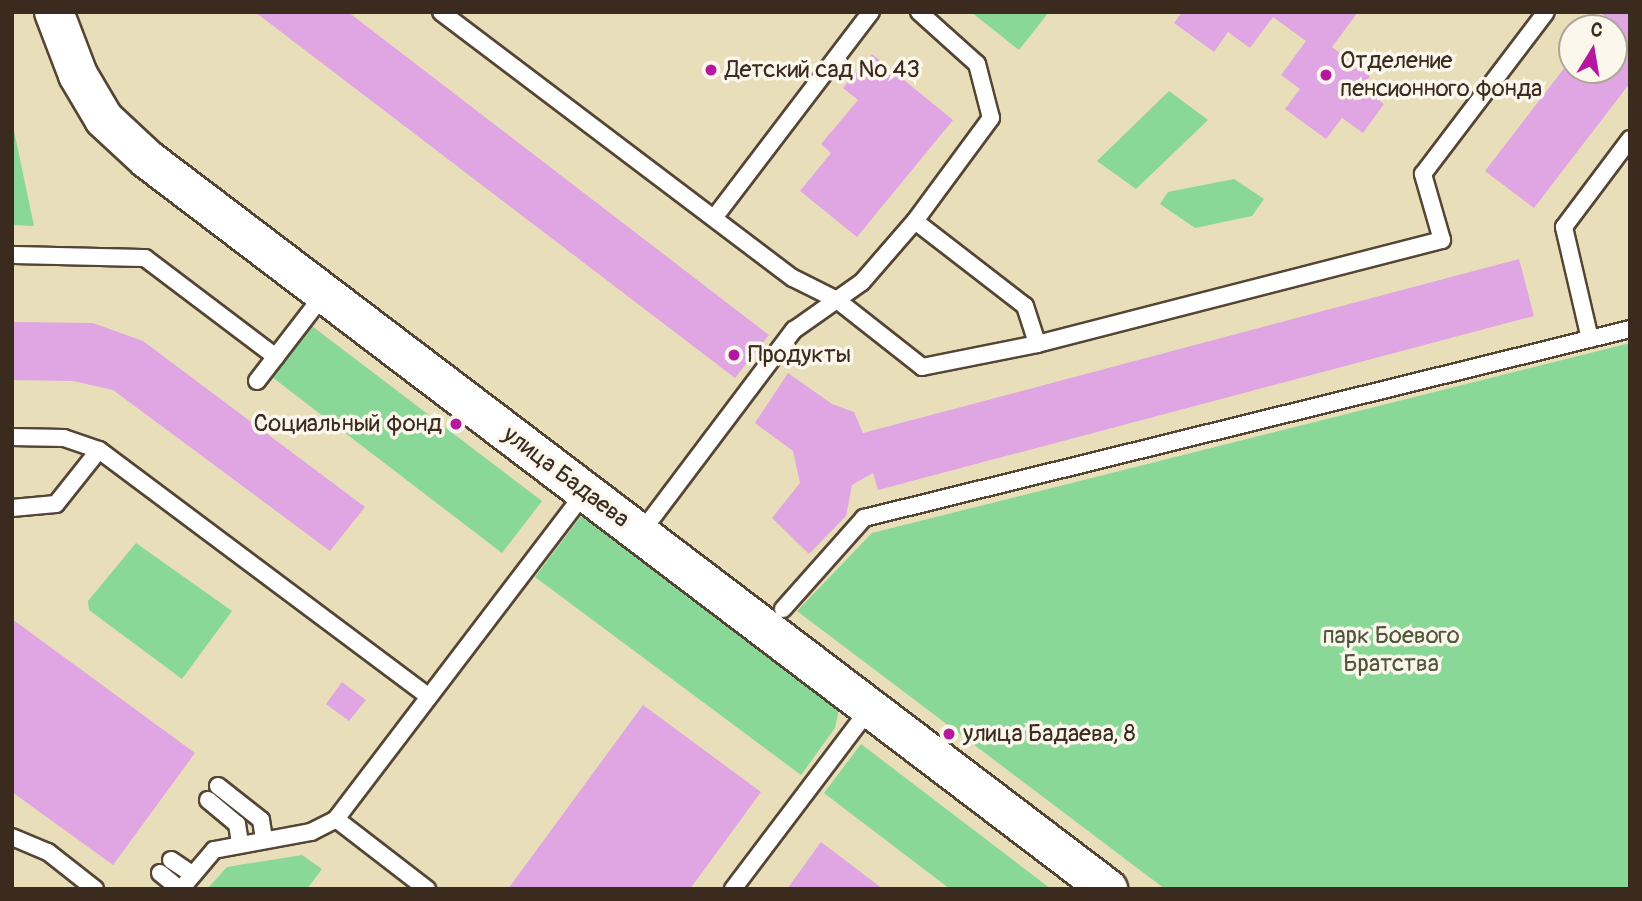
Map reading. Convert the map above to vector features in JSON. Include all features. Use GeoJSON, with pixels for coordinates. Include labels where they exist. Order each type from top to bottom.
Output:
{"type":"FeatureCollection","features":[{"type":"Feature","properties":{"kind":"street","name":"улица Бадаева"},"geometry":{"type":"LineString","coordinates":[[62,19],[78,75],[104,119],[147,159],[1108,889]]}},
{"type":"Feature","properties":{"kind":"lane"},"geometry":{"type":"LineString","coordinates":[[440,12],[793,278],[837,300],[922,367],[1037,344],[1442,240],[1423,174],[1546,12]]}},
{"type":"Feature","properties":{"kind":"lane"},"geometry":{"type":"LineString","coordinates":[[714,218],[871,12]]}},
{"type":"Feature","properties":{"kind":"lane"},"geometry":{"type":"LineString","coordinates":[[640,534],[794,330],[862,282],[915,220],[991,118],[977,64],[919,12]]}},
{"type":"Feature","properties":{"kind":"lane"},"geometry":{"type":"LineString","coordinates":[[1590,339],[1564,228],[1630,139]]}},
{"type":"Feature","properties":{"kind":"lane"},"geometry":{"type":"LineString","coordinates":[[915,220],[1024,306],[1037,344]]}},
{"type":"Feature","properties":{"kind":"lane"},"geometry":{"type":"LineString","coordinates":[[12,255],[145,258],[276,357]]}},
{"type":"Feature","properties":{"kind":"lane"},"geometry":{"type":"LineString","coordinates":[[257,381],[324,294]]}},
{"type":"Feature","properties":{"kind":"lane"},"geometry":{"type":"LineString","coordinates":[[783,609],[864,518],[1630,329]]}},
{"type":"Feature","properties":{"kind":"lane"},"geometry":{"type":"LineString","coordinates":[[12,437],[64,438],[99,450],[428,696]]}},
{"type":"Feature","properties":{"kind":"lane"},"geometry":{"type":"LineString","coordinates":[[12,508],[56,504],[99,450]]}},
{"type":"Feature","properties":{"kind":"lane"},"geometry":{"type":"LineString","coordinates":[[160,873],[180,889],[214,850],[240,842],[311,832],[336,819],[585,492]]}},
{"type":"Feature","properties":{"kind":"lane"},"geometry":{"type":"LineString","coordinates":[[733,889],[870,708]]}},
{"type":"Feature","properties":{"kind":"lane"},"geometry":{"type":"LineString","coordinates":[[218,786],[261,821],[264,838]]}},
{"type":"Feature","properties":{"kind":"lane"},"geometry":{"type":"LineString","coordinates":[[208,800],[237,824],[240,842]]}},
{"type":"Feature","properties":{"kind":"lane"},"geometry":{"type":"LineString","coordinates":[[336,819],[428,889]]}},
{"type":"Feature","properties":{"kind":"lane"},"geometry":{"type":"LineString","coordinates":[[12,837],[48,852],[95,889]]}},
{"type":"Feature","properties":{"kind":"lane"},"geometry":{"type":"LineString","coordinates":[[171,860],[192,874]]}},
{"type":"Feature","properties":{"kind":"green space"},"geometry":{"type":"Polygon","coordinates":[[[971,12],[1049,12],[1019,50],[971,12]]]}},
{"type":"Feature","properties":{"kind":"green space"},"geometry":{"type":"Polygon","coordinates":[[[1169,91],[1208,120],[1136,189],[1097,161],[1169,91]]]}},
{"type":"Feature","properties":{"kind":"green space"},"geometry":{"type":"Polygon","coordinates":[[[12,121],[34,226],[12,225],[12,121]]]}},
{"type":"Feature","properties":{"kind":"green space"},"geometry":{"type":"Polygon","coordinates":[[[1234,179],[1264,199],[1252,216],[1195,228],[1160,204],[1168,192],[1234,179]]]}},
{"type":"Feature","properties":{"kind":"green space"},"geometry":{"type":"Polygon","coordinates":[[[312,326],[542,501],[502,553],[272,377],[312,326]]]}},
{"type":"Feature","properties":{"kind":"green space","name":"парк Боевого Братства"},"geometry":{"type":"Polygon","coordinates":[[[1630,343],[1630,889],[1165,889],[797,611],[872,533],[1630,343]]]}},
{"type":"Feature","properties":{"kind":"green space"},"geometry":{"type":"Polygon","coordinates":[[[581,516],[839,709],[835,728],[801,775],[535,577],[581,516]]]}},
{"type":"Feature","properties":{"kind":"green space"},"geometry":{"type":"Polygon","coordinates":[[[136,543],[232,611],[182,679],[89,610],[88,601],[136,543]]]}},
{"type":"Feature","properties":{"kind":"green space"},"geometry":{"type":"Polygon","coordinates":[[[861,744],[1051,889],[950,889],[824,793],[861,744]]]}},
{"type":"Feature","properties":{"kind":"green space"},"geometry":{"type":"Polygon","coordinates":[[[302,855],[322,869],[307,889],[207,889],[227,867],[302,855]]]}},
{"type":"Feature","properties":{"kind":"building"},"geometry":{"type":"Polygon","coordinates":[[[255,12],[348,12],[769,335],[735,378],[255,12]]]}},
{"type":"Feature","properties":{"kind":"building","name":"Отделение пенсионного фонда"},"geometry":{"type":"Polygon","coordinates":[[[1182,12],[1358,12],[1332,47],[1370,76],[1362,87],[1384,104],[1363,133],[1342,118],[1326,139],[1285,109],[1300,89],[1281,75],[1306,41],[1273,17],[1250,48],[1228,32],[1214,52],[1174,23],[1182,12]]]}},
{"type":"Feature","properties":{"kind":"building"},"geometry":{"type":"Polygon","coordinates":[[[1600,12],[1630,12],[1630,83],[1534,208],[1485,171],[1558,76],[1558,84],[1628,84],[1628,14],[1600,12]]]}},
{"type":"Feature","properties":{"kind":"building"},"geometry":{"type":"Polygon","coordinates":[[[872,54],[953,120],[857,237],[800,191],[831,153],[821,144],[858,100],[843,88],[872,54]]]}},
{"type":"Feature","properties":{"kind":"building"},"geometry":{"type":"Polygon","coordinates":[[[1519,259],[1534,316],[878,490],[873,473],[852,485],[846,516],[809,554],[772,518],[800,483],[793,451],[755,423],[788,373],[832,404],[854,412],[863,433],[1519,259]]]}},
{"type":"Feature","properties":{"kind":"building"},"geometry":{"type":"Polygon","coordinates":[[[12,322],[93,323],[143,341],[365,507],[330,551],[113,390],[73,381],[12,380],[12,322]]]}},
{"type":"Feature","properties":{"kind":"building"},"geometry":{"type":"Polygon","coordinates":[[[12,619],[195,753],[113,865],[12,792],[12,619]]]}},
{"type":"Feature","properties":{"kind":"building"},"geometry":{"type":"Polygon","coordinates":[[[342,682],[366,700],[349,721],[326,704],[342,682]]]}},
{"type":"Feature","properties":{"kind":"building"},"geometry":{"type":"Polygon","coordinates":[[[643,705],[761,792],[690,889],[508,889],[643,705]]]}},
{"type":"Feature","properties":{"kind":"building"},"geometry":{"type":"Polygon","coordinates":[[[821,842],[883,889],[787,889],[821,842]]]}},
{"type":"Feature","properties":{"kind":"place","name":"Детский сад № 43"},"geometry":{"type":"Point","coordinates":[711,70]}},
{"type":"Feature","properties":{"kind":"place","name":"Отделение пенсионного фонда"},"geometry":{"type":"Point","coordinates":[1326,75]}},
{"type":"Feature","properties":{"kind":"place","name":"Продукты"},"geometry":{"type":"Point","coordinates":[734,355]}},
{"type":"Feature","properties":{"kind":"place","name":"Социальный фонд"},"geometry":{"type":"Point","coordinates":[456,424]}},
{"type":"Feature","properties":{"kind":"place","name":"улица Бадаева, 8"},"geometry":{"type":"Point","coordinates":[949,734]}}]}
